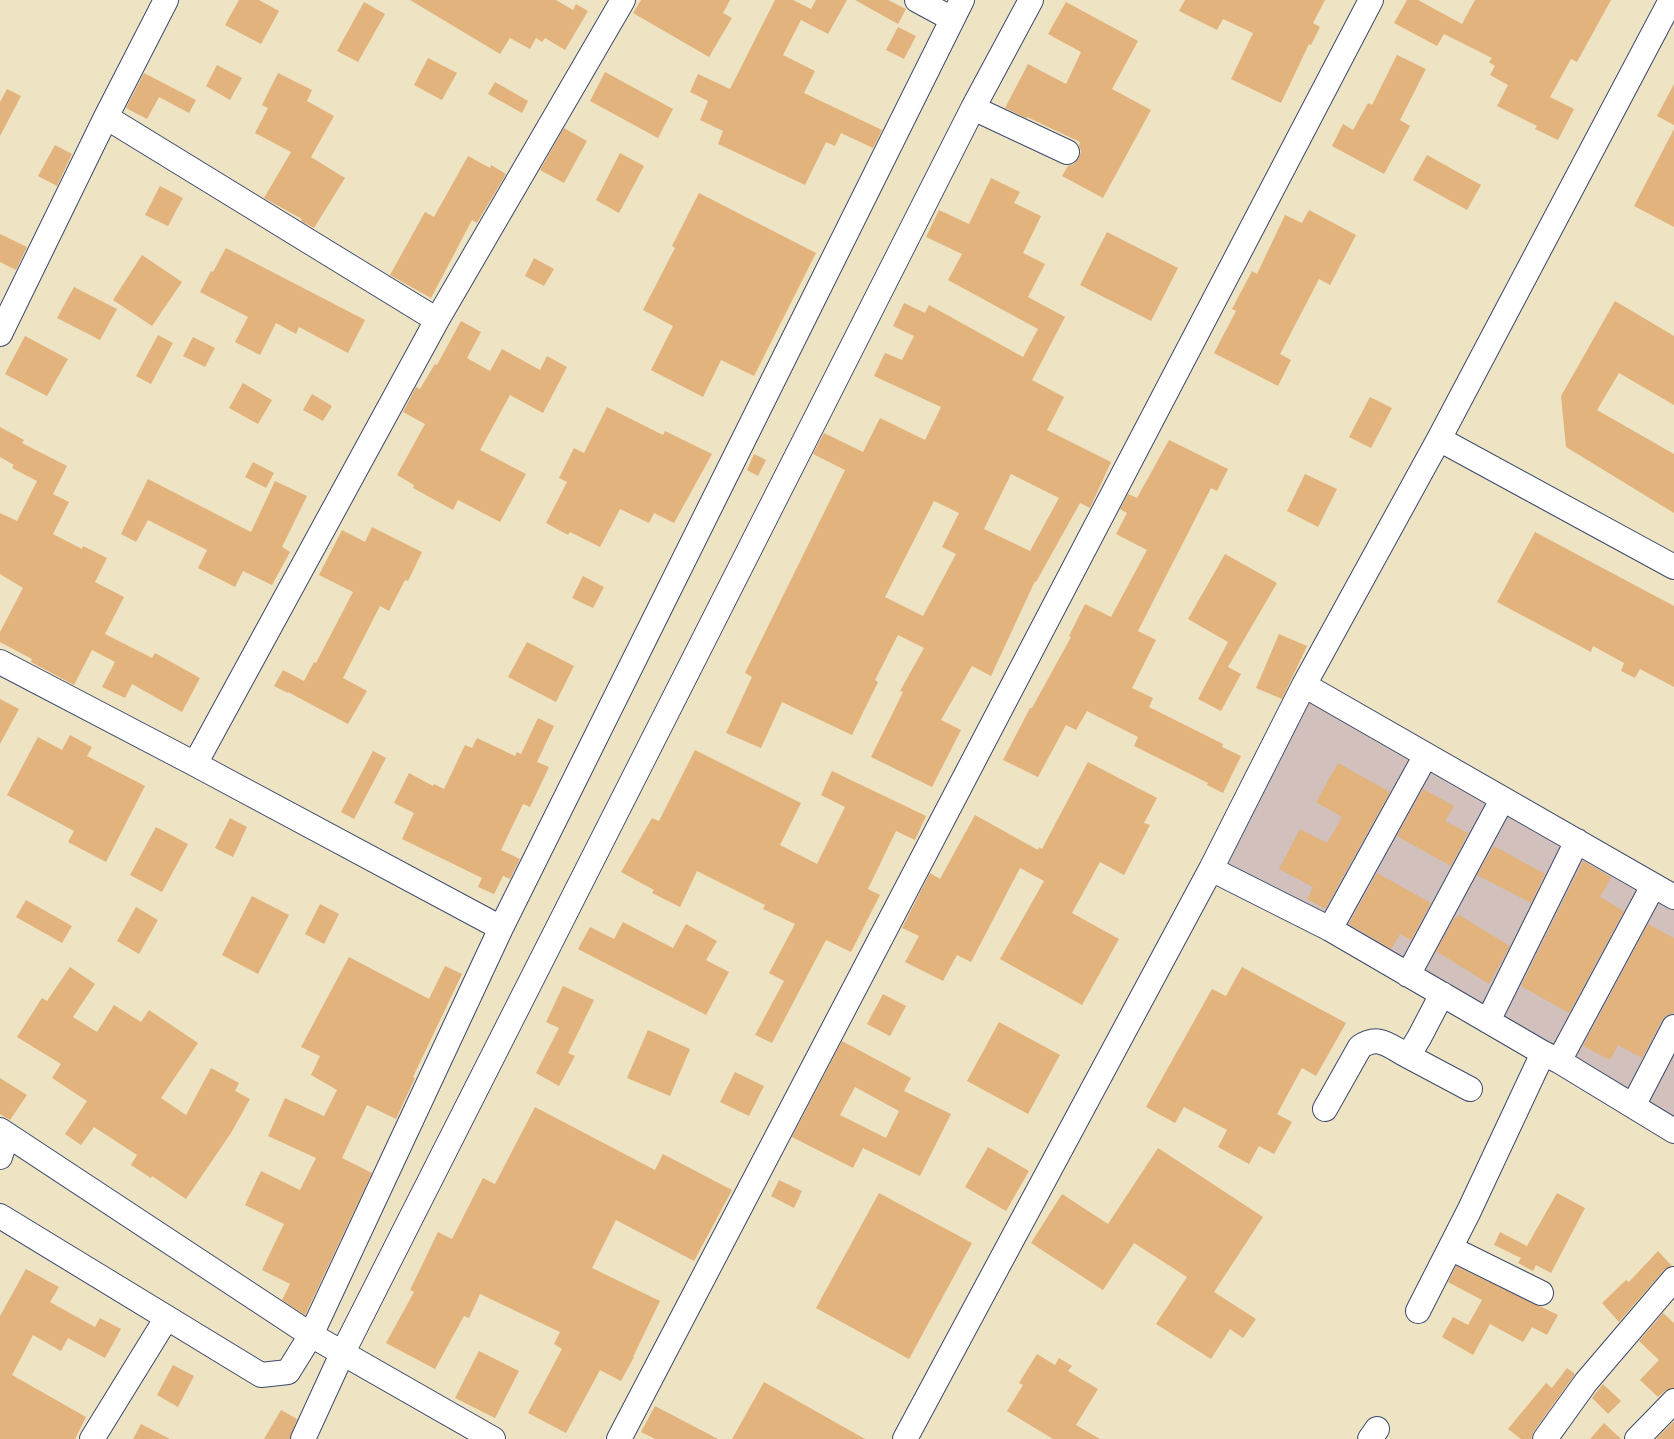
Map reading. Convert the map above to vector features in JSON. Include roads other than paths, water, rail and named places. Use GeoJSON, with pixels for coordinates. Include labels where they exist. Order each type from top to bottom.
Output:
{"type":"FeatureCollection","features":[{"type":"Feature","properties":{"kind":"street"},"geometry":{"type":"LineString","coordinates":[[0,334],[166,0]]}},
{"type":"Feature","properties":{"kind":"street"},"geometry":{"type":"LineString","coordinates":[[195,764],[437,320],[623,0]]}},
{"type":"Feature","properties":{"kind":"street"},"geometry":{"type":"LineString","coordinates":[[0,1216],[260,1375],[288,1372],[311,1336],[500,928],[957,10],[917,0]]}},
{"type":"Feature","properties":{"kind":"street"},"geometry":{"type":"LineString","coordinates":[[303,1439],[342,1354],[973,108],[1031,0]]}},
{"type":"Feature","properties":{"kind":"street"},"geometry":{"type":"LineString","coordinates":[[619,1439],[1371,0]]}},
{"type":"Feature","properties":{"kind":"street"},"geometry":{"type":"LineString","coordinates":[[905,1439],[1211,869],[1304,685],[1439,439],[1672,0]]}},
{"type":"Feature","properties":{"kind":"street"},"geometry":{"type":"LineString","coordinates":[[973,108],[1066,152]]}},
{"type":"Feature","properties":{"kind":"street"},"geometry":{"type":"LineString","coordinates":[[106,118],[437,320]]}},
{"type":"Feature","properties":{"kind":"street"},"geometry":{"type":"LineString","coordinates":[[1439,439],[1674,567]]}},
{"type":"Feature","properties":{"kind":"street"},"geometry":{"type":"LineString","coordinates":[[0,662],[195,764],[500,928]]}},
{"type":"Feature","properties":{"kind":"street"},"geometry":{"type":"LineString","coordinates":[[1304,685],[1674,897]]}},
{"type":"Feature","properties":{"kind":"street"},"geometry":{"type":"LineString","coordinates":[[1330,929],[1426,755]]}},
{"type":"Feature","properties":{"kind":"street"},"geometry":{"type":"LineString","coordinates":[[1408,975],[1502,800]]}},
{"type":"Feature","properties":{"kind":"street"},"geometry":{"type":"LineString","coordinates":[[1488,1021],[1577,841]]}},
{"type":"Feature","properties":{"kind":"street"},"geometry":{"type":"LineString","coordinates":[[1211,869],[1330,929],[1551,1057],[1674,1131]]}},
{"type":"Feature","properties":{"kind":"street"},"geometry":{"type":"LineString","coordinates":[[1418,1311],[1551,1057],[1653,886]]}},
{"type":"Feature","properties":{"kind":"street"},"geometry":{"type":"LineString","coordinates":[[1408,1056],[1420,1038],[1442,994]]}},
{"type":"Feature","properties":{"kind":"street"},"geometry":{"type":"LineString","coordinates":[[1633,1106],[1674,1027]]}},
{"type":"Feature","properties":{"kind":"street"},"geometry":{"type":"LineString","coordinates":[[1325,1109],[1360,1047],[1369,1041],[1381,1041],[1470,1088]]}},
{"type":"Feature","properties":{"kind":"street"},"geometry":{"type":"LineString","coordinates":[[0,1157],[4,1132],[311,1336],[493,1439]]}},
{"type":"Feature","properties":{"kind":"street"},"geometry":{"type":"LineString","coordinates":[[1450,1248],[1541,1293]]}},
{"type":"Feature","properties":{"kind":"street"},"geometry":{"type":"LineString","coordinates":[[1545,1439],[1586,1382],[1674,1279]]}},
{"type":"Feature","properties":{"kind":"street"},"geometry":{"type":"LineString","coordinates":[[92,1439],[166,1319]]}},
{"type":"Feature","properties":{"kind":"street"},"geometry":{"type":"LineString","coordinates":[[1637,1439],[1674,1401]]}}]}
